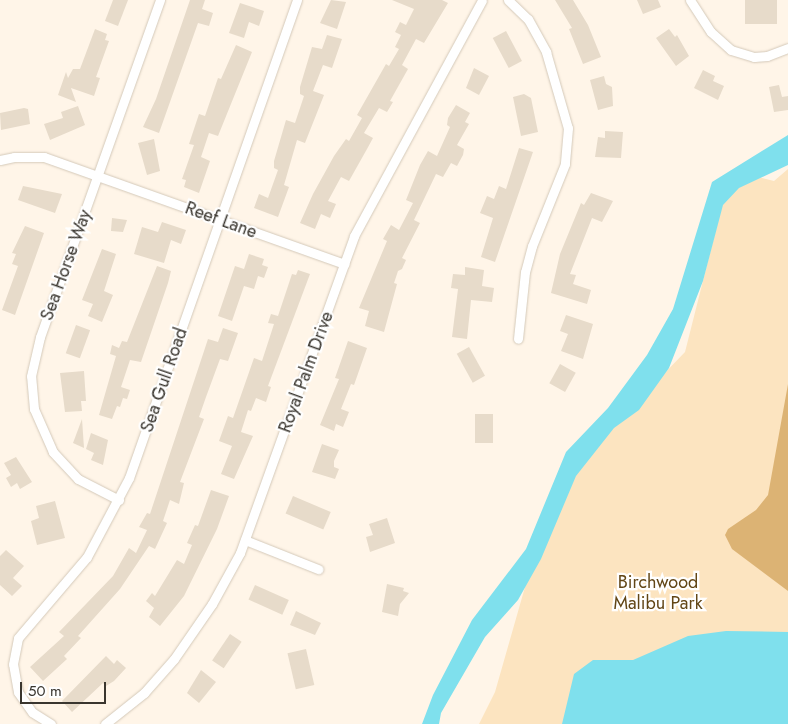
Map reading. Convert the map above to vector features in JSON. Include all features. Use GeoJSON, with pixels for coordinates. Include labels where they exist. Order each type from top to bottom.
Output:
{"type":"FeatureCollection","features":[{"type":"Feature","properties":{"kind":"street","name":"Sea Horse Way"},"geometry":{"type":"LineString","coordinates":[[119,500],[78,479],[53,452],[38,423],[31,391],[34,354],[160,0]]}},
{"type":"Feature","properties":{"kind":"street","name":"Sea Gull Road"},"geometry":{"type":"LineString","coordinates":[[51,724],[32,712],[18,692],[13,664],[18,638],[87,556],[119,500],[221,220],[297,0]]}},
{"type":"Feature","properties":{"kind":"street","name":"Royal Palm Drive"},"geometry":{"type":"LineString","coordinates":[[105,724],[144,693],[179,653],[212,604],[245,540],[364,213],[482,0]]}},
{"type":"Feature","properties":{"kind":"street"},"geometry":{"type":"LineString","coordinates":[[508,0],[528,19],[546,52],[568,128],[565,164],[532,246],[526,272],[518,339]]}},
{"type":"Feature","properties":{"kind":"street"},"geometry":{"type":"LineString","coordinates":[[690,0],[711,32],[731,50],[754,57],[767,56],[788,48]]}},
{"type":"Feature","properties":{"kind":"street","name":"Reef Lane"},"geometry":{"type":"LineString","coordinates":[[0,160],[14,157],[44,157],[344,264]]}},
{"type":"Feature","properties":{"kind":"street"},"geometry":{"type":"LineString","coordinates":[[245,540],[318,569]]}},
{"type":"Feature","properties":{"kind":"green space","name":"Birchwood Malibu Park"},"geometry":{"type":"Polygon","coordinates":[[[788,169],[788,724],[479,724],[495,692],[543,524],[577,464],[685,352],[731,170],[774,181],[788,169]]]}},
{"type":"Feature","properties":{"kind":"shaded area"},"geometry":{"type":"Polygon","coordinates":[[[788,384],[788,591],[732,549],[725,535],[728,529],[756,510],[768,495],[788,384]]]}},
{"type":"Feature","properties":{"kind":"water"},"geometry":{"type":"Polygon","coordinates":[[[788,135],[788,165],[739,188],[723,205],[703,281],[669,368],[639,410],[614,428],[576,476],[541,559],[518,600],[485,637],[441,713],[439,724],[422,724],[433,695],[472,620],[526,549],[566,452],[608,408],[647,355],[673,309],[712,182],[788,135]]]}},
{"type":"Feature","properties":{"kind":"water"},"geometry":{"type":"Polygon","coordinates":[[[726,631],[788,632],[788,724],[562,724],[574,674],[593,660],[633,660],[688,636],[726,631]]]}},
{"type":"Feature","properties":{"kind":"building"},"geometry":{"type":"Polygon","coordinates":[[[113,0],[128,0],[118,26],[105,21],[113,0]]]}},
{"type":"Feature","properties":{"kind":"building"},"geometry":{"type":"Polygon","coordinates":[[[190,0],[205,0],[202,9],[213,13],[209,26],[198,23],[159,133],[143,127],[156,99],[190,0]]]}},
{"type":"Feature","properties":{"kind":"building"},"geometry":{"type":"Polygon","coordinates":[[[331,0],[346,2],[337,29],[320,23],[331,0]]]}},
{"type":"Feature","properties":{"kind":"building"},"geometry":{"type":"Polygon","coordinates":[[[392,0],[442,0],[448,3],[424,43],[416,39],[402,65],[408,69],[390,101],[393,102],[387,112],[379,108],[364,133],[373,138],[349,181],[341,177],[328,201],[336,204],[330,218],[321,214],[315,229],[300,223],[313,194],[334,156],[346,139],[349,141],[362,118],[357,115],[386,64],[389,66],[399,49],[395,47],[401,35],[395,32],[400,22],[406,25],[414,9],[392,0]]]}},
{"type":"Feature","properties":{"kind":"building"},"geometry":{"type":"Polygon","coordinates":[[[555,0],[573,0],[588,25],[601,57],[583,64],[569,29],[572,28],[555,0]]]}},
{"type":"Feature","properties":{"kind":"building"},"geometry":{"type":"Polygon","coordinates":[[[637,0],[658,0],[661,7],[643,14],[637,0]]]}},
{"type":"Feature","properties":{"kind":"building"},"geometry":{"type":"Polygon","coordinates":[[[745,0],[777,0],[777,24],[745,24],[745,0]]]}},
{"type":"Feature","properties":{"kind":"building"},"geometry":{"type":"Polygon","coordinates":[[[240,3],[264,11],[259,26],[249,22],[244,38],[229,33],[240,3]]]}},
{"type":"Feature","properties":{"kind":"building"},"geometry":{"type":"Polygon","coordinates":[[[95,29],[107,34],[105,40],[109,41],[96,77],[100,78],[94,96],[71,88],[76,102],[58,95],[66,72],[68,78],[73,69],[80,69],[95,29]]]}},
{"type":"Feature","properties":{"kind":"building"},"geometry":{"type":"Polygon","coordinates":[[[669,29],[675,37],[677,35],[689,56],[676,66],[656,38],[669,29]]]}},
{"type":"Feature","properties":{"kind":"building"},"geometry":{"type":"Polygon","coordinates":[[[506,31],[522,61],[509,68],[493,38],[506,31]]]}},
{"type":"Feature","properties":{"kind":"building"},"geometry":{"type":"Polygon","coordinates":[[[327,35],[342,39],[332,68],[323,65],[313,91],[324,95],[305,143],[297,140],[284,185],[289,187],[278,217],[254,208],[259,194],[268,198],[278,170],[274,168],[274,161],[286,120],[295,123],[304,96],[300,94],[300,87],[312,47],[322,49],[327,35]]]}},
{"type":"Feature","properties":{"kind":"building"},"geometry":{"type":"Polygon","coordinates":[[[236,45],[252,52],[218,136],[209,133],[201,157],[210,161],[199,193],[184,187],[186,180],[182,179],[194,145],[189,144],[199,114],[205,116],[218,78],[221,79],[236,45]]]}},
{"type":"Feature","properties":{"kind":"building"},"geometry":{"type":"Polygon","coordinates":[[[474,68],[489,76],[479,95],[466,88],[474,68]]]}},
{"type":"Feature","properties":{"kind":"building"},"geometry":{"type":"Polygon","coordinates":[[[703,70],[715,76],[713,81],[724,86],[718,100],[694,88],[703,70]]]}},
{"type":"Feature","properties":{"kind":"building"},"geometry":{"type":"Polygon","coordinates":[[[604,76],[606,84],[612,87],[613,106],[598,110],[590,80],[604,76]]]}},
{"type":"Feature","properties":{"kind":"building"},"geometry":{"type":"Polygon","coordinates":[[[779,85],[782,97],[788,96],[788,110],[774,112],[769,87],[779,85]]]}},
{"type":"Feature","properties":{"kind":"building"},"geometry":{"type":"Polygon","coordinates":[[[524,94],[531,98],[538,132],[521,136],[513,97],[524,94]]]}},
{"type":"Feature","properties":{"kind":"building"},"geometry":{"type":"Polygon","coordinates":[[[456,105],[470,113],[465,122],[469,124],[457,145],[464,149],[463,155],[457,166],[451,163],[443,177],[436,174],[414,220],[420,223],[402,258],[406,260],[402,269],[398,271],[394,283],[397,284],[384,332],[365,326],[369,311],[359,308],[387,241],[383,239],[391,225],[399,230],[413,203],[406,200],[420,165],[428,151],[437,156],[450,127],[447,125],[448,118],[456,105]]]}},
{"type":"Feature","properties":{"kind":"building"},"geometry":{"type":"Polygon","coordinates":[[[78,106],[85,125],[50,140],[44,124],[63,118],[61,112],[78,106]]]}},
{"type":"Feature","properties":{"kind":"building"},"geometry":{"type":"Polygon","coordinates":[[[24,108],[28,109],[30,124],[1,130],[0,113],[24,108]]]}},
{"type":"Feature","properties":{"kind":"building"},"geometry":{"type":"Polygon","coordinates":[[[605,131],[623,132],[621,158],[595,157],[598,137],[605,138],[605,131]]]}},
{"type":"Feature","properties":{"kind":"building"},"geometry":{"type":"Polygon","coordinates":[[[154,139],[160,171],[147,175],[138,143],[154,139]]]}},
{"type":"Feature","properties":{"kind":"building"},"geometry":{"type":"Polygon","coordinates":[[[519,148],[533,152],[495,262],[481,257],[493,218],[480,213],[487,196],[494,199],[499,186],[506,189],[519,148]]]}},
{"type":"Feature","properties":{"kind":"building"},"geometry":{"type":"Polygon","coordinates":[[[23,186],[62,194],[55,213],[18,200],[23,186]]]}},
{"type":"Feature","properties":{"kind":"building"},"geometry":{"type":"Polygon","coordinates":[[[591,193],[613,201],[602,222],[592,218],[570,274],[576,275],[573,284],[591,290],[587,304],[551,293],[560,254],[581,203],[584,205],[591,193]]]}},
{"type":"Feature","properties":{"kind":"building"},"geometry":{"type":"Polygon","coordinates":[[[112,218],[127,220],[123,232],[111,231],[112,218]]]}},
{"type":"Feature","properties":{"kind":"building"},"geometry":{"type":"Polygon","coordinates":[[[162,222],[186,230],[181,244],[171,240],[164,263],[134,254],[142,227],[158,232],[162,222]]]}},
{"type":"Feature","properties":{"kind":"building"},"geometry":{"type":"Polygon","coordinates":[[[25,226],[44,233],[15,315],[2,310],[18,266],[12,264],[16,254],[12,253],[25,226]]]}},
{"type":"Feature","properties":{"kind":"building"},"geometry":{"type":"Polygon","coordinates":[[[102,249],[116,254],[104,291],[113,295],[102,322],[88,316],[93,304],[82,300],[102,249]]]}},
{"type":"Feature","properties":{"kind":"building"},"geometry":{"type":"Polygon","coordinates":[[[249,254],[264,259],[262,265],[268,267],[264,278],[258,276],[254,289],[244,286],[232,321],[218,316],[235,266],[244,269],[249,254]]]}},
{"type":"Feature","properties":{"kind":"building"},"geometry":{"type":"Polygon","coordinates":[[[157,266],[171,271],[141,362],[130,360],[121,387],[130,390],[127,399],[123,398],[120,407],[117,406],[112,419],[99,415],[116,356],[110,354],[112,345],[119,348],[122,341],[127,342],[157,266]]]}},
{"type":"Feature","properties":{"kind":"building"},"geometry":{"type":"Polygon","coordinates":[[[465,267],[484,270],[482,286],[494,288],[492,302],[471,300],[467,339],[452,337],[458,289],[451,288],[453,274],[465,275],[465,267]]]}},
{"type":"Feature","properties":{"kind":"building"},"geometry":{"type":"Polygon","coordinates":[[[298,270],[310,274],[268,386],[271,387],[266,402],[256,398],[251,411],[248,410],[241,432],[253,436],[234,479],[221,474],[232,446],[219,441],[228,416],[233,418],[254,358],[262,361],[274,324],[268,323],[271,314],[278,316],[292,274],[296,275],[298,270]]]}},
{"type":"Feature","properties":{"kind":"building"},"geometry":{"type":"Polygon","coordinates":[[[566,315],[593,324],[583,359],[561,351],[568,334],[560,331],[566,315]]]}},
{"type":"Feature","properties":{"kind":"building"},"geometry":{"type":"Polygon","coordinates":[[[76,325],[90,330],[80,358],[66,353],[76,325]]]}},
{"type":"Feature","properties":{"kind":"building"},"geometry":{"type":"Polygon","coordinates":[[[223,328],[238,333],[228,361],[220,359],[199,417],[204,419],[180,482],[184,483],[179,504],[170,500],[163,521],[167,523],[155,549],[149,546],[120,589],[78,636],[81,638],[64,656],[67,659],[43,681],[30,667],[64,636],[59,632],[113,576],[129,548],[136,553],[147,530],[139,527],[147,513],[150,514],[208,339],[218,342],[223,328]]]}},
{"type":"Feature","properties":{"kind":"building"},"geometry":{"type":"Polygon","coordinates":[[[348,341],[367,348],[354,385],[351,384],[341,409],[349,412],[343,427],[336,424],[334,431],[320,425],[339,379],[335,378],[348,341]]]}},
{"type":"Feature","properties":{"kind":"building"},"geometry":{"type":"Polygon","coordinates":[[[469,347],[485,376],[473,383],[457,354],[469,347]]]}},
{"type":"Feature","properties":{"kind":"building"},"geometry":{"type":"Polygon","coordinates":[[[560,364],[576,373],[565,392],[549,383],[560,364]]]}},
{"type":"Feature","properties":{"kind":"building"},"geometry":{"type":"Polygon","coordinates":[[[84,371],[86,401],[81,401],[82,411],[65,412],[60,373],[84,371]]]}},
{"type":"Feature","properties":{"kind":"building"},"geometry":{"type":"Polygon","coordinates":[[[475,414],[493,414],[493,443],[475,443],[475,414]]]}},
{"type":"Feature","properties":{"kind":"building"},"geometry":{"type":"Polygon","coordinates":[[[82,419],[84,448],[73,443],[82,419]]]}},
{"type":"Feature","properties":{"kind":"building"},"geometry":{"type":"Polygon","coordinates":[[[91,433],[108,440],[103,465],[91,460],[94,453],[86,449],[91,433]]]}},
{"type":"Feature","properties":{"kind":"building"},"geometry":{"type":"Polygon","coordinates":[[[322,444],[339,450],[334,461],[334,467],[339,469],[335,479],[312,472],[322,444]]]}},
{"type":"Feature","properties":{"kind":"building"},"geometry":{"type":"Polygon","coordinates":[[[16,457],[32,482],[20,489],[17,483],[11,487],[6,478],[11,475],[4,463],[16,457]]]}},
{"type":"Feature","properties":{"kind":"building"},"geometry":{"type":"Polygon","coordinates":[[[211,490],[229,496],[217,529],[184,596],[160,626],[149,617],[154,608],[146,601],[152,593],[155,596],[177,560],[184,564],[192,545],[187,543],[195,525],[198,526],[211,490]]]}},
{"type":"Feature","properties":{"kind":"building"},"geometry":{"type":"Polygon","coordinates":[[[293,496],[331,512],[323,530],[286,513],[293,496]]]}},
{"type":"Feature","properties":{"kind":"building"},"geometry":{"type":"Polygon","coordinates":[[[55,501],[65,538],[37,545],[31,521],[39,518],[36,506],[55,501]]]}},
{"type":"Feature","properties":{"kind":"building"},"geometry":{"type":"Polygon","coordinates":[[[387,518],[395,543],[370,552],[366,537],[373,535],[369,524],[387,518]]]}},
{"type":"Feature","properties":{"kind":"building"},"geometry":{"type":"Polygon","coordinates":[[[6,550],[24,566],[13,578],[22,586],[12,596],[0,585],[0,556],[6,550]]]}},
{"type":"Feature","properties":{"kind":"building"},"geometry":{"type":"Polygon","coordinates":[[[387,584],[404,588],[403,591],[409,593],[400,604],[398,616],[382,612],[387,584]]]}},
{"type":"Feature","properties":{"kind":"building"},"geometry":{"type":"Polygon","coordinates":[[[255,585],[289,600],[282,615],[248,600],[255,585]]]}},
{"type":"Feature","properties":{"kind":"building"},"geometry":{"type":"Polygon","coordinates":[[[296,611],[321,623],[315,635],[290,625],[296,611]]]}},
{"type":"Feature","properties":{"kind":"building"},"geometry":{"type":"Polygon","coordinates":[[[230,634],[242,642],[224,668],[212,661],[230,634]]]}},
{"type":"Feature","properties":{"kind":"building"},"geometry":{"type":"Polygon","coordinates":[[[306,649],[314,685],[296,689],[287,653],[306,649]]]}},
{"type":"Feature","properties":{"kind":"building"},"geometry":{"type":"Polygon","coordinates":[[[106,656],[114,664],[117,660],[126,668],[114,681],[106,686],[103,683],[72,712],[62,701],[106,656]]]}},
{"type":"Feature","properties":{"kind":"building"},"geometry":{"type":"Polygon","coordinates":[[[201,670],[216,682],[199,703],[187,693],[201,670]]]}}]}
